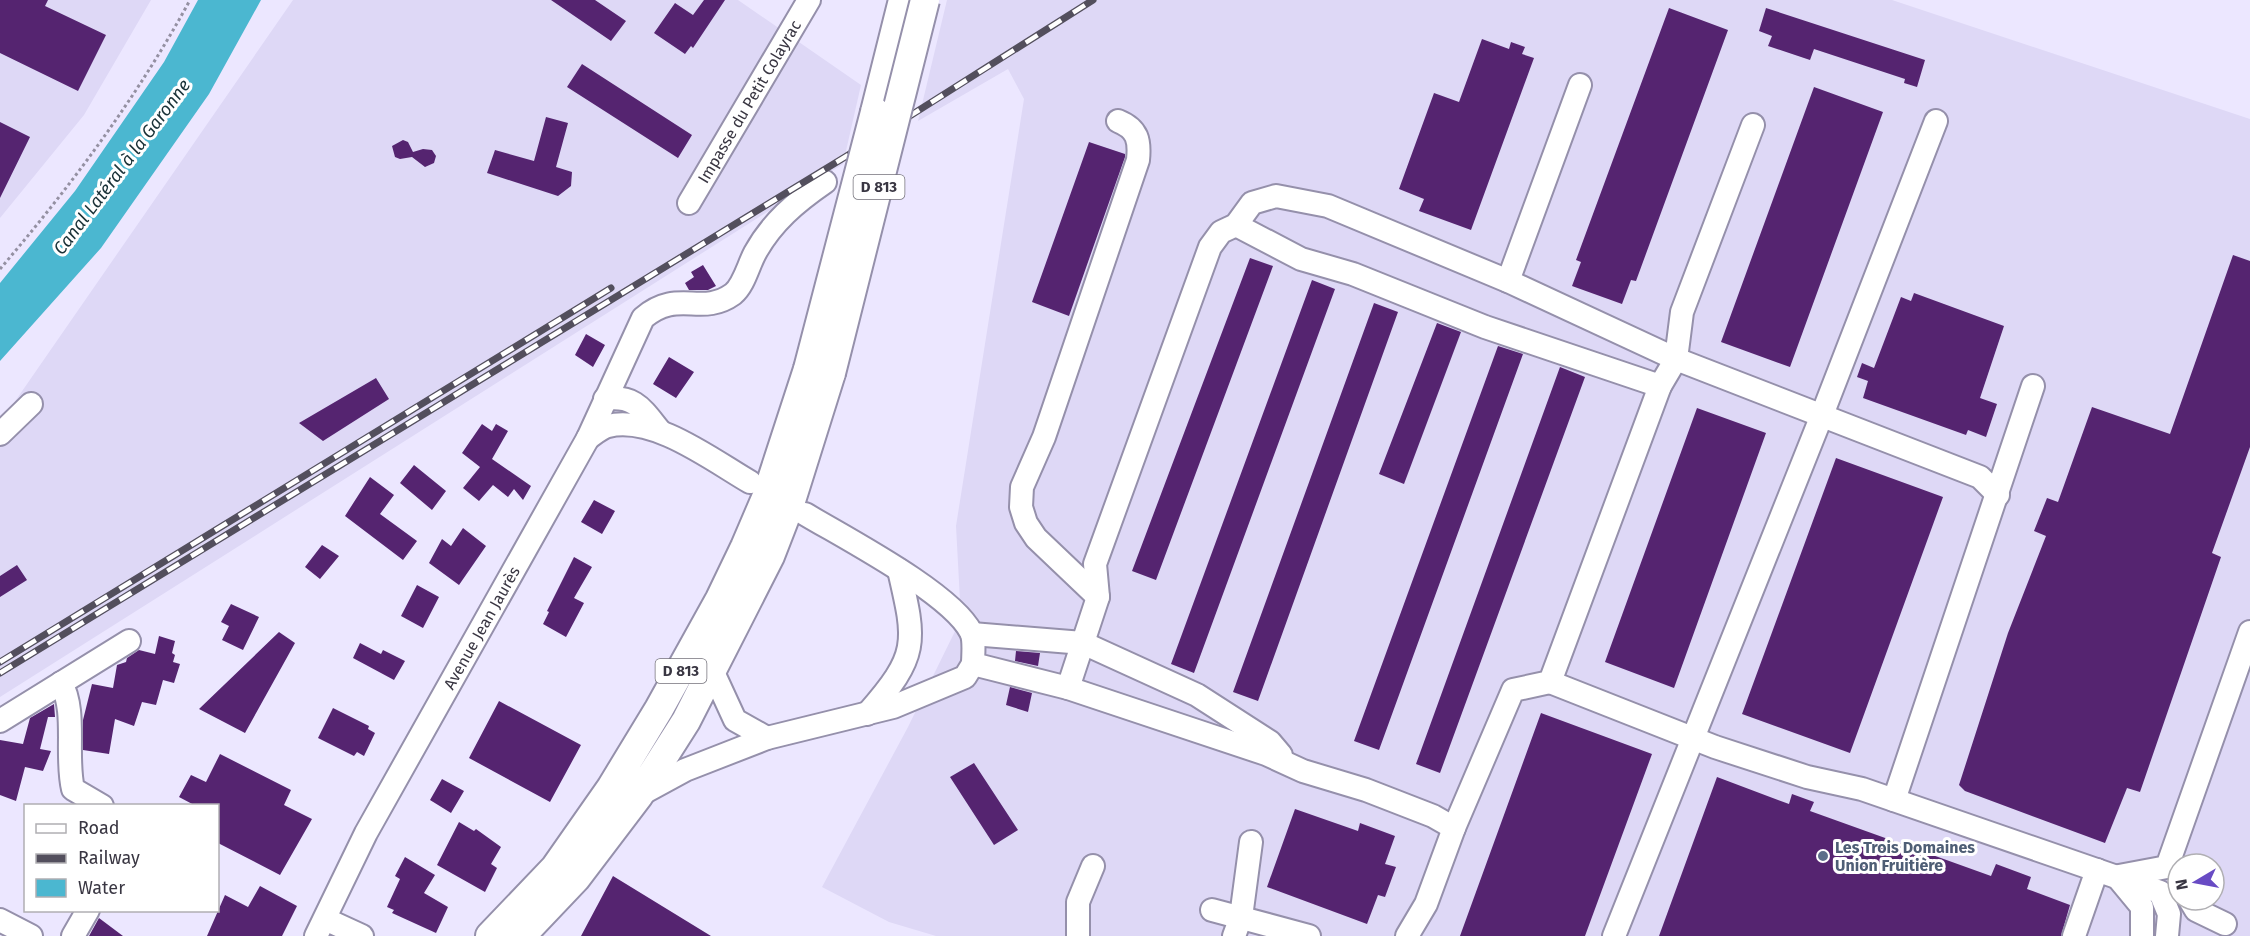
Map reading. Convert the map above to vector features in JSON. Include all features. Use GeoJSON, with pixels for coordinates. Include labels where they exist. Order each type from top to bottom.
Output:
{"type":"FeatureCollection","features":[{"type":"Feature","properties":{"kind":"main road","name":"D 813"},"geometry":{"type":"LineString","coordinates":[[521,936],[576,878],[639,795],[686,721],[770,556],[789,507],[875,112],[903,0]]}},
{"type":"Feature","properties":{"kind":"main road","name":"D 813"},"geometry":{"type":"LineString","coordinates":[[490,936],[555,868],[611,788],[665,699],[720,599],[745,547],[819,371],[925,0]]}},
{"type":"Feature","properties":{"kind":"main road"},"geometry":{"type":"LineString","coordinates":[[549,936],[573,898],[577,887],[576,878]]}},
{"type":"Feature","properties":{"kind":"street","name":"Impasse du Petit Colayrac"},"geometry":{"type":"LineString","coordinates":[[689,203],[809,0]]}},
{"type":"Feature","properties":{"kind":"street"},"geometry":{"type":"LineString","coordinates":[[1508,281],[1580,85]]}},
{"type":"Feature","properties":{"kind":"street"},"geometry":{"type":"LineString","coordinates":[[1098,597],[1036,538],[1026,523],[1021,507],[1022,487],[1044,437],[1138,160],[1140,142],[1134,131],[1118,121]]}},
{"type":"Feature","properties":{"kind":"street"},"geometry":{"type":"LineString","coordinates":[[1614,936],[1822,415],[1936,121]]}},
{"type":"Feature","properties":{"kind":"street"},"geometry":{"type":"LineString","coordinates":[[1550,682],[1660,386],[1676,359],[1682,312],[1753,125]]}},
{"type":"Feature","properties":{"kind":"street","name":"Avenue Jean Jaurès"},"geometry":{"type":"LineString","coordinates":[[320,927],[366,833],[588,438],[643,318],[657,307],[671,302],[718,303],[735,292],[754,254],[783,213],[825,182]]}},
{"type":"Feature","properties":{"kind":"street"},"geometry":{"type":"LineString","coordinates":[[1066,695],[1098,597],[1095,564],[1210,247],[1221,232],[1236,225],[1252,203],[1276,196],[1328,206],[1508,281],[1676,359],[1980,477],[1998,495]]}},
{"type":"Feature","properties":{"kind":"street"},"geometry":{"type":"LineString","coordinates":[[1236,225],[1301,259],[1353,274],[1485,327],[1660,386]]}},
{"type":"Feature","properties":{"kind":"street"},"geometry":{"type":"LineString","coordinates":[[1894,800],[2033,386]]}},
{"type":"Feature","properties":{"kind":"street"},"geometry":{"type":"LineString","coordinates":[[605,399],[622,397],[640,406],[660,431],[750,482]]}},
{"type":"Feature","properties":{"kind":"street"},"geometry":{"type":"LineString","coordinates":[[0,434],[31,404]]}},
{"type":"Feature","properties":{"kind":"street"},"geometry":{"type":"LineString","coordinates":[[588,438],[605,426],[614,425],[660,431]]}},
{"type":"Feature","properties":{"kind":"street"},"geometry":{"type":"LineString","coordinates":[[805,514],[899,570],[927,589],[961,619],[972,634],[969,671]]}},
{"type":"Feature","properties":{"kind":"street"},"geometry":{"type":"LineString","coordinates":[[867,714],[890,687],[909,653],[912,629],[899,570]]}},
{"type":"Feature","properties":{"kind":"street"},"geometry":{"type":"LineString","coordinates":[[2179,852],[2250,632]]}},
{"type":"Feature","properties":{"kind":"street"},"geometry":{"type":"LineString","coordinates":[[972,634],[1083,643],[1197,695],[1270,742],[1290,765]]}},
{"type":"Feature","properties":{"kind":"street"},"geometry":{"type":"LineString","coordinates":[[0,721],[129,641]]}},
{"type":"Feature","properties":{"kind":"street"},"geometry":{"type":"LineString","coordinates":[[712,669],[735,720],[767,738]]}},
{"type":"Feature","properties":{"kind":"street"},"geometry":{"type":"LineString","coordinates":[[639,795],[685,770],[767,738],[893,708],[969,671],[1066,695],[1266,754],[1290,765],[1366,790],[1433,816],[1454,828]]}},
{"type":"Feature","properties":{"kind":"street"},"geometry":{"type":"LineString","coordinates":[[1407,936],[1426,904],[1454,828],[1513,690],[1550,682],[1693,738],[1807,777],[1862,789],[2160,892],[2169,914],[2166,936]]}},
{"type":"Feature","properties":{"kind":"street"},"geometry":{"type":"LineString","coordinates":[[62,683],[68,696],[68,768],[73,789],[99,804]]}},
{"type":"Feature","properties":{"kind":"street"},"geometry":{"type":"LineString","coordinates":[[1237,926],[1251,842]]}},
{"type":"Feature","properties":{"kind":"street"},"geometry":{"type":"LineString","coordinates":[[1078,936],[1078,902],[1093,866]]}},
{"type":"Feature","properties":{"kind":"street"},"geometry":{"type":"LineString","coordinates":[[2107,873],[2166,875]]}},
{"type":"Feature","properties":{"kind":"street"},"geometry":{"type":"LineString","coordinates":[[2074,936],[2107,873]]}},
{"type":"Feature","properties":{"kind":"street"},"geometry":{"type":"LineString","coordinates":[[2107,873],[2142,907],[2142,936]]}},
{"type":"Feature","properties":{"kind":"street"},"geometry":{"type":"LineString","coordinates":[[1212,910],[1237,926],[1309,936]]}},
{"type":"Feature","properties":{"kind":"street"},"geometry":{"type":"LineString","coordinates":[[73,936],[87,912]]}},
{"type":"Feature","properties":{"kind":"street"},"geometry":{"type":"LineString","coordinates":[[2200,912],[2225,924]]}},
{"type":"Feature","properties":{"kind":"street"},"geometry":{"type":"LineString","coordinates":[[0,920],[31,936]]}},
{"type":"Feature","properties":{"kind":"street"},"geometry":{"type":"LineString","coordinates":[[320,927],[362,936]]}},
{"type":"Feature","properties":{"kind":"path"},"geometry":{"type":"LineString","coordinates":[[0,269],[30,234],[114,123],[190,0]]}},
{"type":"Feature","properties":{"kind":"shaded area"},"geometry":{"type":"Polygon","coordinates":[[[0,0],[151,0],[84,115],[0,218],[0,0]]]}},
{"type":"Feature","properties":{"kind":"shaded area"},"geometry":{"type":"Polygon","coordinates":[[[293,0],[738,0],[861,85],[843,164],[0,697],[0,423],[293,0]]]}},
{"type":"Feature","properties":{"kind":"shaded area"},"geometry":{"type":"Polygon","coordinates":[[[947,0],[1892,0],[2250,119],[2250,936],[936,936],[889,922],[822,887],[908,727],[961,619],[956,526],[1024,99],[1008,69],[918,121],[947,0]]]}},
{"type":"Feature","properties":{"kind":"water","name":"Canal Latéral à la Garonne"},"geometry":{"type":"Polygon","coordinates":[[[198,0],[261,0],[209,94],[101,248],[0,361],[0,283],[75,191],[164,62],[198,0]]]}},
{"type":"Feature","properties":{"kind":"building"},"geometry":{"type":"Polygon","coordinates":[[[0,0],[48,0],[45,6],[106,35],[78,91],[0,53],[0,0]]]}},
{"type":"Feature","properties":{"kind":"building"},"geometry":{"type":"Polygon","coordinates":[[[551,0],[595,0],[626,21],[611,41],[551,0]]]}},
{"type":"Feature","properties":{"kind":"building"},"geometry":{"type":"Polygon","coordinates":[[[704,0],[725,0],[693,48],[691,46],[685,54],[654,33],[675,3],[693,15],[704,0]]]}},
{"type":"Feature","properties":{"kind":"building"},"geometry":{"type":"Polygon","coordinates":[[[1669,8],[1728,30],[1636,281],[1631,280],[1622,304],[1572,286],[1581,262],[1576,260],[1669,8]]]}},
{"type":"Feature","properties":{"kind":"building"},"geometry":{"type":"Polygon","coordinates":[[[1766,8],[1925,60],[1917,87],[1904,83],[1905,79],[1814,49],[1810,60],[1768,46],[1772,36],[1759,31],[1766,8]]]}},
{"type":"Feature","properties":{"kind":"building"},"geometry":{"type":"Polygon","coordinates":[[[1482,39],[1509,49],[1511,42],[1525,47],[1522,54],[1534,58],[1471,230],[1419,211],[1424,199],[1399,189],[1434,93],[1459,102],[1482,39]]]}},
{"type":"Feature","properties":{"kind":"building"},"geometry":{"type":"Polygon","coordinates":[[[582,64],[692,135],[678,158],[567,87],[582,64]]]}},
{"type":"Feature","properties":{"kind":"building"},"geometry":{"type":"Polygon","coordinates":[[[1814,87],[1883,112],[1790,367],[1721,342],[1814,87]]]}},
{"type":"Feature","properties":{"kind":"building"},"geometry":{"type":"Polygon","coordinates":[[[546,117],[568,123],[556,167],[572,172],[571,186],[558,196],[487,173],[495,150],[534,161],[546,117]]]}},
{"type":"Feature","properties":{"kind":"building"},"geometry":{"type":"Polygon","coordinates":[[[0,122],[30,137],[0,198],[0,122]]]}},
{"type":"Feature","properties":{"kind":"building"},"geometry":{"type":"Polygon","coordinates":[[[403,140],[408,142],[413,152],[423,149],[432,150],[436,156],[434,163],[425,167],[412,157],[400,159],[395,157],[392,146],[403,140]]]}},
{"type":"Feature","properties":{"kind":"building"},"geometry":{"type":"Polygon","coordinates":[[[1089,142],[1125,154],[1125,157],[1069,316],[1032,302],[1089,142]]]}},
{"type":"Feature","properties":{"kind":"building"},"geometry":{"type":"Polygon","coordinates":[[[2233,255],[2250,261],[2250,447],[2212,553],[2221,557],[2140,792],[2127,788],[2105,843],[1965,791],[1959,785],[2008,633],[2046,536],[2034,531],[2047,498],[2058,502],[2092,407],[2170,434],[2233,255]]]}},
{"type":"Feature","properties":{"kind":"building"},"geometry":{"type":"Polygon","coordinates":[[[1250,258],[1273,266],[1156,580],[1132,571],[1250,258]]]}},
{"type":"Feature","properties":{"kind":"building"},"geometry":{"type":"Polygon","coordinates":[[[703,265],[716,286],[708,290],[689,290],[685,283],[694,277],[691,272],[703,265]]]}},
{"type":"Feature","properties":{"kind":"building"},"geometry":{"type":"Polygon","coordinates":[[[1312,280],[1335,289],[1194,673],[1171,664],[1312,280]]]}},
{"type":"Feature","properties":{"kind":"building"},"geometry":{"type":"Polygon","coordinates":[[[1914,293],[2004,326],[1980,398],[1997,404],[1986,437],[1968,430],[1966,435],[1863,398],[1868,381],[1857,377],[1862,363],[1874,368],[1901,297],[1911,301],[1914,293]]]}},
{"type":"Feature","properties":{"kind":"building"},"geometry":{"type":"Polygon","coordinates":[[[1374,303],[1398,312],[1258,701],[1233,692],[1374,303]]]}},
{"type":"Feature","properties":{"kind":"building"},"geometry":{"type":"Polygon","coordinates":[[[1437,323],[1461,332],[1404,484],[1379,474],[1437,323]]]}},
{"type":"Feature","properties":{"kind":"building"},"geometry":{"type":"Polygon","coordinates":[[[586,334],[605,345],[593,367],[575,355],[586,334]]]}},
{"type":"Feature","properties":{"kind":"building"},"geometry":{"type":"Polygon","coordinates":[[[1498,346],[1523,354],[1379,750],[1354,741],[1498,346]]]}},
{"type":"Feature","properties":{"kind":"building"},"geometry":{"type":"Polygon","coordinates":[[[669,357],[694,372],[676,398],[653,384],[669,357]]]}},
{"type":"Feature","properties":{"kind":"building"},"geometry":{"type":"Polygon","coordinates":[[[1560,367],[1585,377],[1440,773],[1416,764],[1560,367]]]}},
{"type":"Feature","properties":{"kind":"building"},"geometry":{"type":"Polygon","coordinates":[[[376,378],[389,399],[323,441],[299,423],[376,378]]]}},
{"type":"Feature","properties":{"kind":"building"},"geometry":{"type":"Polygon","coordinates":[[[1697,408],[1766,433],[1674,688],[1605,662],[1697,408]]]}},
{"type":"Feature","properties":{"kind":"building"},"geometry":{"type":"Polygon","coordinates":[[[482,424],[492,431],[496,424],[508,431],[492,459],[531,486],[523,500],[514,489],[508,497],[493,485],[479,501],[463,488],[480,467],[462,453],[482,424]]]}},
{"type":"Feature","properties":{"kind":"building"},"geometry":{"type":"Polygon","coordinates":[[[1836,458],[1943,497],[1850,753],[1742,714],[1836,458]]]}},
{"type":"Feature","properties":{"kind":"building"},"geometry":{"type":"Polygon","coordinates":[[[414,465],[446,491],[432,510],[400,483],[414,465]]]}},
{"type":"Feature","properties":{"kind":"building"},"geometry":{"type":"Polygon","coordinates":[[[370,477],[394,495],[380,514],[417,541],[403,560],[345,516],[370,477]]]}},
{"type":"Feature","properties":{"kind":"building"},"geometry":{"type":"Polygon","coordinates":[[[594,500],[615,511],[602,534],[581,522],[594,500]]]}},
{"type":"Feature","properties":{"kind":"building"},"geometry":{"type":"Polygon","coordinates":[[[463,528],[486,546],[459,585],[429,563],[442,539],[451,546],[463,528]]]}},
{"type":"Feature","properties":{"kind":"building"},"geometry":{"type":"Polygon","coordinates":[[[322,545],[339,556],[320,579],[305,567],[322,545]]]}},
{"type":"Feature","properties":{"kind":"building"},"geometry":{"type":"Polygon","coordinates":[[[574,557],[592,567],[574,598],[584,603],[566,637],[543,624],[549,612],[547,611],[574,557]]]}},
{"type":"Feature","properties":{"kind":"building"},"geometry":{"type":"Polygon","coordinates":[[[17,565],[27,580],[0,597],[0,576],[17,565]]]}},
{"type":"Feature","properties":{"kind":"building"},"geometry":{"type":"Polygon","coordinates":[[[417,585],[439,597],[423,628],[401,616],[417,585]]]}},
{"type":"Feature","properties":{"kind":"building"},"geometry":{"type":"Polygon","coordinates":[[[231,604],[259,617],[243,650],[222,640],[229,626],[221,622],[231,604]]]}},
{"type":"Feature","properties":{"kind":"building"},"geometry":{"type":"Polygon","coordinates":[[[279,632],[295,643],[245,733],[199,709],[279,632]]]}},
{"type":"Feature","properties":{"kind":"building"},"geometry":{"type":"Polygon","coordinates":[[[159,636],[175,641],[172,653],[175,655],[173,662],[180,664],[174,683],[163,680],[156,705],[142,702],[134,726],[115,719],[109,754],[83,750],[83,720],[92,684],[113,688],[117,665],[126,662],[127,658],[139,650],[155,654],[159,636]]]}},
{"type":"Feature","properties":{"kind":"building"},"geometry":{"type":"Polygon","coordinates":[[[360,643],[381,654],[383,650],[405,661],[394,680],[353,658],[360,643]]]}},
{"type":"Feature","properties":{"kind":"building"},"geometry":{"type":"Polygon","coordinates":[[[1016,651],[1040,653],[1038,666],[1015,661],[1016,651]]]}},
{"type":"Feature","properties":{"kind":"building"},"geometry":{"type":"Polygon","coordinates":[[[1010,687],[1032,693],[1028,712],[1006,705],[1010,687]]]}},
{"type":"Feature","properties":{"kind":"building"},"geometry":{"type":"Polygon","coordinates":[[[499,701],[581,745],[550,802],[469,758],[499,701]]]}},
{"type":"Feature","properties":{"kind":"building"},"geometry":{"type":"Polygon","coordinates":[[[54,704],[55,717],[48,717],[40,749],[51,751],[43,771],[25,767],[16,801],[0,795],[0,740],[23,744],[30,718],[54,704]]]}},
{"type":"Feature","properties":{"kind":"building"},"geometry":{"type":"Polygon","coordinates":[[[333,708],[369,726],[368,729],[375,733],[364,756],[357,752],[354,756],[318,738],[333,708]]]}},
{"type":"Feature","properties":{"kind":"building"},"geometry":{"type":"Polygon","coordinates":[[[1541,713],[1652,754],[1585,936],[1460,936],[1541,713]]]}},
{"type":"Feature","properties":{"kind":"building"},"geometry":{"type":"Polygon","coordinates":[[[220,754],[291,790],[284,805],[312,819],[280,875],[219,844],[219,804],[192,804],[179,797],[191,775],[206,782],[220,754]]]}},
{"type":"Feature","properties":{"kind":"building"},"geometry":{"type":"Polygon","coordinates":[[[974,763],[1018,830],[994,845],[950,777],[974,763]]]}},
{"type":"Feature","properties":{"kind":"building"},"geometry":{"type":"Polygon","coordinates":[[[1717,777],[1789,804],[1792,794],[1814,802],[1810,811],[1991,876],[1996,864],[2031,877],[2027,889],[2070,905],[2061,936],[1659,936],[1717,777]]]}},
{"type":"Feature","properties":{"kind":"building"},"geometry":{"type":"Polygon","coordinates":[[[442,779],[464,791],[451,813],[430,800],[442,779]]]}},
{"type":"Feature","properties":{"kind":"building"},"geometry":{"type":"Polygon","coordinates":[[[1295,809],[1358,831],[1360,823],[1395,836],[1385,864],[1396,867],[1385,897],[1378,895],[1367,924],[1267,887],[1295,809]]]}},
{"type":"Feature","properties":{"kind":"building"},"geometry":{"type":"Polygon","coordinates":[[[459,822],[474,831],[476,829],[501,847],[491,864],[497,868],[485,892],[437,865],[459,822]]]}},
{"type":"Feature","properties":{"kind":"building"},"geometry":{"type":"Polygon","coordinates":[[[405,857],[435,875],[424,893],[448,907],[436,933],[392,913],[394,910],[387,907],[400,879],[395,876],[405,857]]]}},
{"type":"Feature","properties":{"kind":"building"},"geometry":{"type":"Polygon","coordinates":[[[613,876],[711,936],[581,936],[613,876]]]}},
{"type":"Feature","properties":{"kind":"building"},"geometry":{"type":"Polygon","coordinates":[[[260,886],[297,906],[282,936],[207,936],[225,895],[248,907],[260,886]]]}},
{"type":"Feature","properties":{"kind":"building"},"geometry":{"type":"Polygon","coordinates":[[[99,918],[123,936],[89,936],[99,918]]]}},
{"type":"Feature","properties":{"kind":"railway"},"geometry":{"type":"LineString","coordinates":[[0,673],[845,157],[1093,0]]}},
{"type":"Feature","properties":{"kind":"railway"},"geometry":{"type":"LineString","coordinates":[[0,662],[611,288]]}},
{"type":"Feature","properties":{"kind":"place","name":"Les Trois Domaines Union Fruitière"},"geometry":{"type":"Point","coordinates":[1823,856]}}]}
